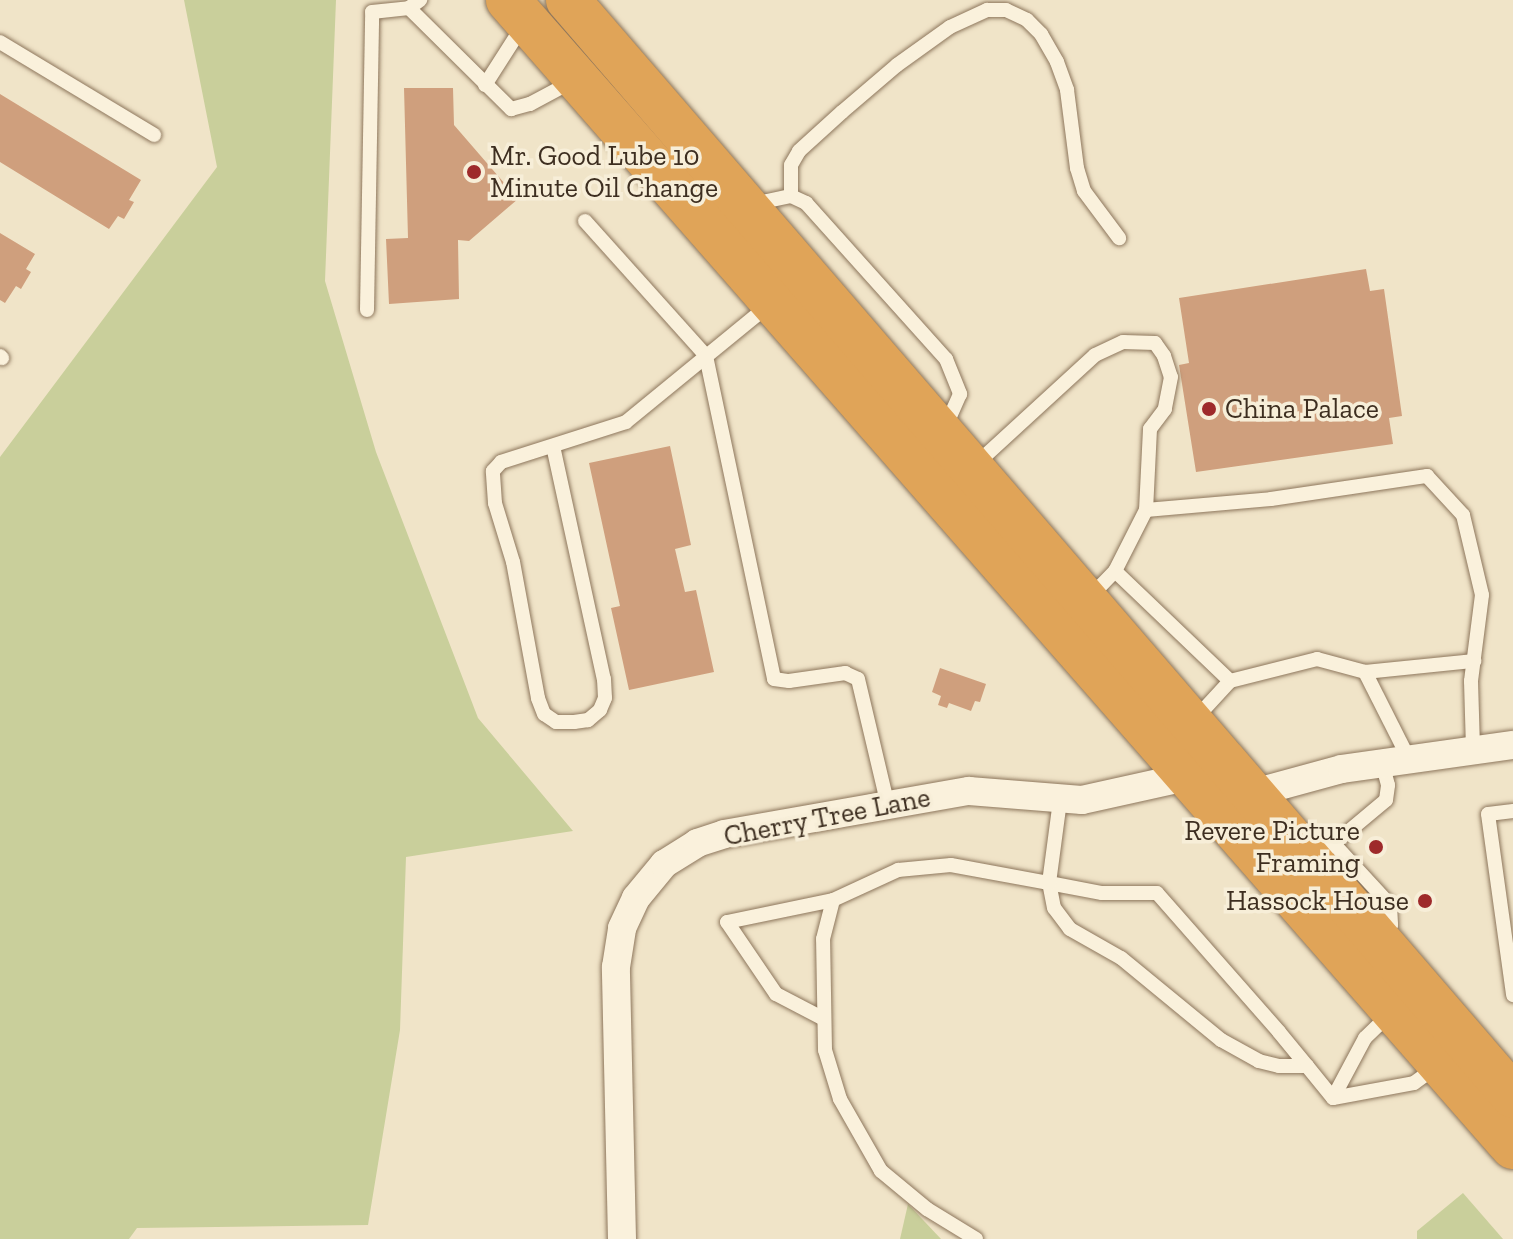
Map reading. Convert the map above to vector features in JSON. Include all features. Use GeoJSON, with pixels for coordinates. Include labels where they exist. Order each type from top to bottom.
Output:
{"type":"FeatureCollection","features":[{"type":"Feature","properties":{"kind":"highway"},"geometry":{"type":"LineString","coordinates":[[572,2],[1250,794],[1322,853],[1377,940],[1513,1096]]}},
{"type":"Feature","properties":{"kind":"highway"},"geometry":{"type":"LineString","coordinates":[[517,10],[1513,1147]]}},
{"type":"Feature","properties":{"kind":"street"},"geometry":{"type":"LineString","coordinates":[[1250,794],[1342,769],[1513,745]]}},
{"type":"Feature","properties":{"kind":"street","name":"Cherry Tree Lane"},"geometry":{"type":"LineString","coordinates":[[622,1239],[616,967],[622,928],[636,898],[664,864],[697,843],[724,834],[969,791],[1000,791],[1060,801],[1082,800],[1190,776]]}},
{"type":"Feature","properties":{"kind":"lane"},"geometry":{"type":"LineString","coordinates":[[367,310],[373,6],[415,4],[485,85],[511,109],[530,104],[577,79]]}},
{"type":"Feature","properties":{"kind":"lane"},"geometry":{"type":"LineString","coordinates":[[485,85],[517,10]]}},
{"type":"Feature","properties":{"kind":"lane"},"geometry":{"type":"LineString","coordinates":[[791,196],[791,165],[799,151],[842,112],[897,65],[950,27],[987,10],[1006,10],[1027,20],[1041,34],[1057,62],[1067,90],[1077,168],[1084,191],[1119,238]]}},
{"type":"Feature","properties":{"kind":"lane"},"geometry":{"type":"LineString","coordinates":[[0,42],[154,135]]}},
{"type":"Feature","properties":{"kind":"lane"},"geometry":{"type":"LineString","coordinates":[[745,206],[791,196],[806,203],[851,250],[896,307],[946,359],[960,394],[954,413],[941,435]]}},
{"type":"Feature","properties":{"kind":"lane"},"geometry":{"type":"LineString","coordinates":[[585,221],[706,356],[774,679],[789,681],[845,673],[858,679],[888,806]]}},
{"type":"Feature","properties":{"kind":"lane"},"geometry":{"type":"LineString","coordinates":[[553,446],[604,679],[605,698],[600,710],[588,720],[574,722],[556,722],[544,714],[538,698],[513,562],[495,503],[493,471],[501,462],[626,422],[773,302]]}},
{"type":"Feature","properties":{"kind":"lane"},"geometry":{"type":"LineString","coordinates":[[970,469],[1095,355],[1123,342],[1155,343],[1164,356],[1171,377],[1165,409],[1150,429],[1146,510],[1115,571],[1085,602]]}},
{"type":"Feature","properties":{"kind":"lane"},"geometry":{"type":"LineString","coordinates":[[1146,510],[1271,499],[1427,476],[1463,515],[1482,595],[1474,661],[1473,750]]}},
{"type":"Feature","properties":{"kind":"lane"},"geometry":{"type":"LineString","coordinates":[[1115,571],[1230,681]]}},
{"type":"Feature","properties":{"kind":"lane"},"geometry":{"type":"LineString","coordinates":[[1190,724],[1230,681],[1317,659],[1365,672],[1474,661]]}},
{"type":"Feature","properties":{"kind":"lane"},"geometry":{"type":"LineString","coordinates":[[1322,853],[1386,800],[1396,761],[1365,672]]}},
{"type":"Feature","properties":{"kind":"lane"},"geometry":{"type":"LineString","coordinates":[[1060,801],[1049,883],[1054,908],[1070,929],[1121,958],[1221,1040],[1259,1061],[1279,1066],[1307,1066]]}},
{"type":"Feature","properties":{"kind":"lane"},"geometry":{"type":"LineString","coordinates":[[1513,811],[1488,814],[1507,910],[1513,995]]}},
{"type":"Feature","properties":{"kind":"lane"},"geometry":{"type":"LineString","coordinates":[[824,1019],[776,994],[727,922],[833,900],[898,870],[951,865],[1102,893],[1157,893],[1333,1098]]}},
{"type":"Feature","properties":{"kind":"lane"},"geometry":{"type":"LineString","coordinates":[[833,900],[823,939],[825,1050],[840,1099],[881,1171],[927,1209],[976,1239]]}},
{"type":"Feature","properties":{"kind":"lane"},"geometry":{"type":"LineString","coordinates":[[1333,1098],[1365,1038],[1394,1010]]}},
{"type":"Feature","properties":{"kind":"lane"},"geometry":{"type":"LineString","coordinates":[[1333,1098],[1414,1083],[1440,1064]]}},
{"type":"Feature","properties":{"kind":"green space"},"geometry":{"type":"Polygon","coordinates":[[[184,0],[336,0],[325,281],[376,452],[478,718],[573,831],[406,857],[400,1030],[368,1225],[137,1228],[129,1239],[0,1239],[0,457],[217,167],[184,0]]]}},
{"type":"Feature","properties":{"kind":"green space"},"geometry":{"type":"Polygon","coordinates":[[[1463,1193],[1503,1239],[1417,1239],[1417,1231],[1463,1193]]]}},
{"type":"Feature","properties":{"kind":"green space"},"geometry":{"type":"Polygon","coordinates":[[[908,1204],[941,1239],[900,1239],[908,1204]]]}},
{"type":"Feature","properties":{"kind":"building"},"geometry":{"type":"Polygon","coordinates":[[[404,88],[453,88],[454,125],[518,199],[469,241],[458,240],[459,299],[389,304],[386,239],[408,238],[404,88]]]}},
{"type":"Feature","properties":{"kind":"building"},"geometry":{"type":"Polygon","coordinates":[[[0,94],[141,180],[129,200],[134,202],[124,219],[118,216],[109,229],[0,162],[0,94]]]}},
{"type":"Feature","properties":{"kind":"building"},"geometry":{"type":"Polygon","coordinates":[[[0,233],[35,254],[26,269],[31,272],[21,289],[16,286],[5,303],[0,300],[0,233]]]}},
{"type":"Feature","properties":{"kind":"building"},"geometry":{"type":"Polygon","coordinates":[[[1366,269],[1370,291],[1384,289],[1402,416],[1389,418],[1393,444],[1196,472],[1179,365],[1189,363],[1179,298],[1366,269]]]}},
{"type":"Feature","properties":{"kind":"building"},"geometry":{"type":"Polygon","coordinates":[[[670,446],[691,545],[675,549],[685,592],[696,590],[714,672],[629,690],[611,608],[620,606],[589,463],[670,446]]]}},
{"type":"Feature","properties":{"kind":"building"},"geometry":{"type":"Polygon","coordinates":[[[940,668],[986,684],[980,702],[975,701],[971,711],[949,703],[947,708],[938,705],[941,696],[932,692],[940,668]]]}},
{"type":"Feature","properties":{"kind":"place","name":"Mr. Good Lube 10 Minute Oil Change"},"geometry":{"type":"Point","coordinates":[474,172]}},
{"type":"Feature","properties":{"kind":"place","name":"China Palace"},"geometry":{"type":"Point","coordinates":[1209,409]}},
{"type":"Feature","properties":{"kind":"place","name":"Revere Picture Framing"},"geometry":{"type":"Point","coordinates":[1376,847]}},
{"type":"Feature","properties":{"kind":"place","name":"Hassock House"},"geometry":{"type":"Point","coordinates":[1425,901]}}]}
